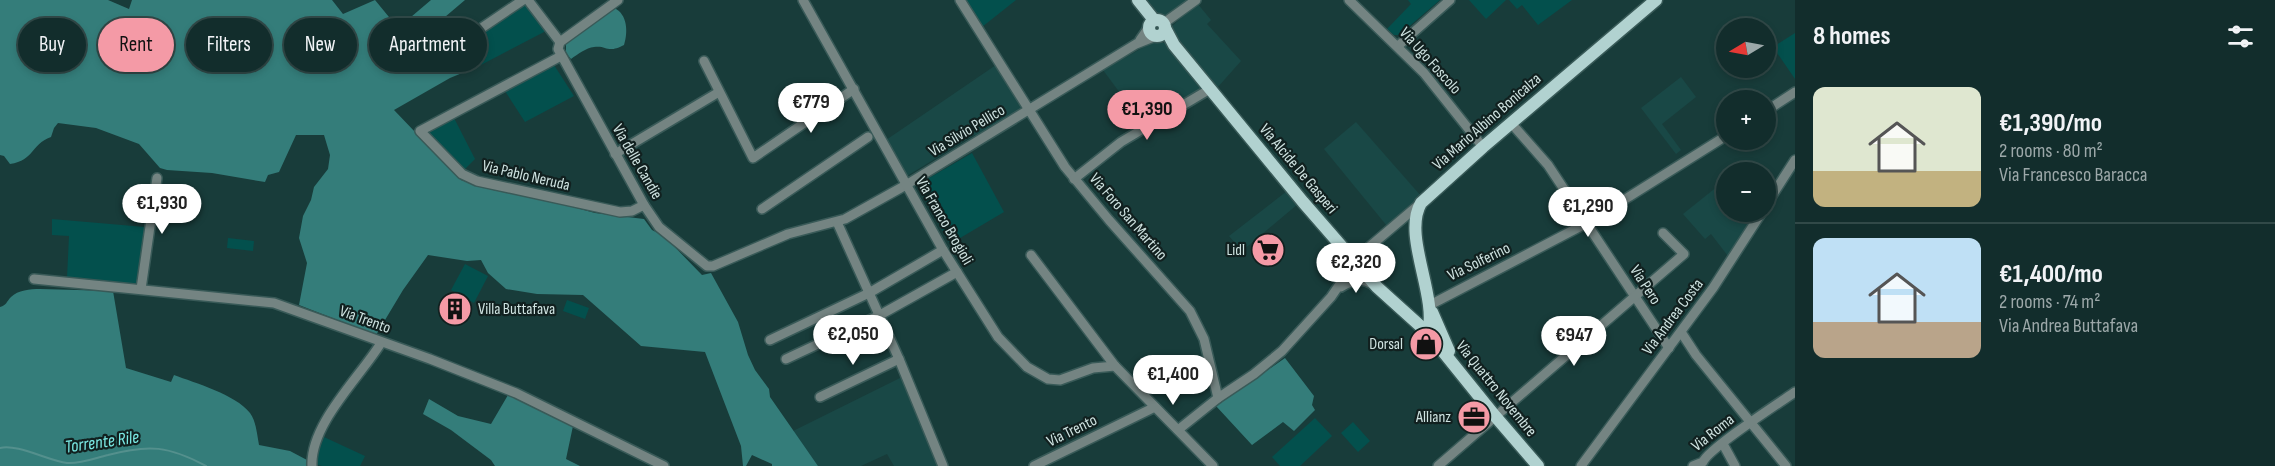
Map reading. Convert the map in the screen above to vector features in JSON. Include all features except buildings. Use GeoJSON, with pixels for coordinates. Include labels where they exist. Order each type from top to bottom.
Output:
{"type":"FeatureCollection","features":[{"type":"Feature","properties":{"kind":"main road","name":"Via Alcide De Gasperi"},"geometry":{"type":"LineString","coordinates":[[1138,0],[1158,28],[1299,198],[1377,287],[1428,333]]}},
{"type":"Feature","properties":{"kind":"main road","name":"Via Mario Albino Bonicalza"},"geometry":{"type":"LineString","coordinates":[[1421,202],[1656,0]]}},
{"type":"Feature","properties":{"kind":"main road"},"geometry":{"type":"LineString","coordinates":[[1421,202],[1417,210],[1416,227],[1430,306],[1428,333]]}},
{"type":"Feature","properties":{"kind":"main road"},"geometry":{"type":"LineString","coordinates":[[1430,306],[1461,374]]}},
{"type":"Feature","properties":{"kind":"main road","name":"Via Quattro Novembre"},"geometry":{"type":"LineString","coordinates":[[1428,333],[1538,466]]}},
{"type":"Feature","properties":{"kind":"street"},"geometry":{"type":"LineString","coordinates":[[487,24],[523,0]]}},
{"type":"Feature","properties":{"kind":"street"},"geometry":{"type":"LineString","coordinates":[[528,0],[560,42]]}},
{"type":"Feature","properties":{"kind":"street"},"geometry":{"type":"LineString","coordinates":[[561,56],[558,50],[560,42],[618,0]]}},
{"type":"Feature","properties":{"kind":"street","name":"Via Franco Brogioli"},"geometry":{"type":"LineString","coordinates":[[803,0],[854,89],[873,134],[998,337],[1013,355],[1048,379],[1060,380],[1093,368],[1114,366]]}},
{"type":"Feature","properties":{"kind":"street","name":"Via Foro San Martino"},"geometry":{"type":"LineString","coordinates":[[960,0],[1065,167],[1190,311],[1204,339],[1218,399]]}},
{"type":"Feature","properties":{"kind":"street","name":"Via Silvio Pellico"},"geometry":{"type":"LineString","coordinates":[[707,266],[713,266],[788,234],[837,222],[906,185],[1136,44],[1196,0]]}},
{"type":"Feature","properties":{"kind":"street","name":"Via Ugo Foscolo"},"geometry":{"type":"LineString","coordinates":[[1349,0],[1424,73],[1483,147]]}},
{"type":"Feature","properties":{"kind":"street"},"geometry":{"type":"LineString","coordinates":[[1398,46],[1450,0]]}},
{"type":"Feature","properties":{"kind":"street","name":"Via Pablo Neruda"},"geometry":{"type":"LineString","coordinates":[[561,56],[420,130],[462,174],[477,181],[620,212],[632,211],[644,205]]}},
{"type":"Feature","properties":{"kind":"street","name":"Via delle Candie"},"geometry":{"type":"LineString","coordinates":[[561,56],[644,205],[659,227],[707,266]]}},
{"type":"Feature","properties":{"kind":"street"},"geometry":{"type":"LineString","coordinates":[[704,61],[753,158],[854,89]]}},
{"type":"Feature","properties":{"kind":"street"},"geometry":{"type":"LineString","coordinates":[[1074,179],[1121,142],[1210,89]]}},
{"type":"Feature","properties":{"kind":"street"},"geometry":{"type":"LineString","coordinates":[[615,154],[719,92]]}},
{"type":"Feature","properties":{"kind":"street"},"geometry":{"type":"LineString","coordinates":[[1776,104],[1795,92]]}},
{"type":"Feature","properties":{"kind":"street","name":"Via Pero"},"geometry":{"type":"LineString","coordinates":[[1511,123],[1548,165],[1669,348]]}},
{"type":"Feature","properties":{"kind":"street"},"geometry":{"type":"LineString","coordinates":[[762,209],[873,134]]}},
{"type":"Feature","properties":{"kind":"street","name":"Via Solferino"},"geometry":{"type":"LineString","coordinates":[[1430,306],[1587,223],[1716,142]]}},
{"type":"Feature","properties":{"kind":"street"},"geometry":{"type":"LineString","coordinates":[[1776,190],[1795,160]]}},
{"type":"Feature","properties":{"kind":"street"},"geometry":{"type":"LineString","coordinates":[[141,289],[158,178]]}},
{"type":"Feature","properties":{"kind":"street"},"geometry":{"type":"LineString","coordinates":[[1178,430],[1282,351],[1336,290],[1352,268],[1421,202]]}},
{"type":"Feature","properties":{"kind":"street"},"geometry":{"type":"LineString","coordinates":[[837,222],[899,358],[944,466]]}},
{"type":"Feature","properties":{"kind":"street","name":"Via Andrea Costa"},"geometry":{"type":"LineString","coordinates":[[1581,466],[1713,288],[1756,222]]}},
{"type":"Feature","properties":{"kind":"street"},"geometry":{"type":"LineString","coordinates":[[1438,466],[1684,254],[1663,233]]}},
{"type":"Feature","properties":{"kind":"street"},"geometry":{"type":"LineString","coordinates":[[770,340],[869,293],[943,250]]}},
{"type":"Feature","properties":{"kind":"street"},"geometry":{"type":"LineString","coordinates":[[1031,255],[1114,366],[1213,466]]}},
{"type":"Feature","properties":{"kind":"street"},"geometry":{"type":"LineString","coordinates":[[1349,282],[1358,264]]}},
{"type":"Feature","properties":{"kind":"street"},"geometry":{"type":"LineString","coordinates":[[786,359],[880,315],[957,272]]}},
{"type":"Feature","properties":{"kind":"street","name":"Via Trento"},"geometry":{"type":"LineString","coordinates":[[34,279],[274,303],[430,359],[516,393],[664,466]]}},
{"type":"Feature","properties":{"kind":"street"},"geometry":{"type":"LineString","coordinates":[[1336,290],[1349,282],[1364,280],[1377,287]]}},
{"type":"Feature","properties":{"kind":"street"},"geometry":{"type":"LineString","coordinates":[[1678,335],[1684,348],[1696,355],[1786,466]]}},
{"type":"Feature","properties":{"kind":"street"},"geometry":{"type":"LineString","coordinates":[[312,466],[312,453],[337,401],[366,366],[381,343]]}},
{"type":"Feature","properties":{"kind":"street"},"geometry":{"type":"LineString","coordinates":[[820,397],[899,358]]}},
{"type":"Feature","properties":{"kind":"street","name":"Via Roma"},"geometry":{"type":"LineString","coordinates":[[1693,466],[1703,464],[1704,458],[1795,392]]}},
{"type":"Feature","properties":{"kind":"street","name":"Via Trento"},"geometry":{"type":"LineString","coordinates":[[1034,466],[1155,407]]}},
{"type":"Feature","properties":{"kind":"street"},"geometry":{"type":"LineString","coordinates":[[1723,444],[1736,466]]}},
{"type":"Feature","properties":{"kind":"shaded area"},"geometry":{"type":"Polygon","coordinates":[[[0,0],[108,0],[129,9],[132,0],[332,0],[343,14],[375,0],[390,18],[369,18],[369,72],[464,72],[394,110],[461,180],[493,190],[547,200],[595,213],[644,219],[652,230],[664,236],[702,275],[711,273],[738,322],[755,370],[769,389],[770,397],[818,466],[772,466],[752,455],[746,466],[743,466],[741,446],[705,352],[641,346],[583,295],[537,294],[506,289],[488,273],[481,260],[467,261],[428,255],[403,290],[376,335],[299,305],[307,263],[299,238],[303,216],[311,200],[314,187],[328,169],[330,155],[324,135],[296,135],[279,172],[268,175],[265,182],[212,173],[167,170],[160,168],[139,144],[96,128],[58,123],[51,137],[39,144],[24,159],[10,164],[4,156],[0,155],[0,0]]]}},
{"type":"Feature","properties":{"kind":"shaded area"},"geometry":{"type":"Polygon","coordinates":[[[431,0],[465,0],[444,18],[410,18],[431,0]]]}},
{"type":"Feature","properties":{"kind":"shaded area"},"geometry":{"type":"Polygon","coordinates":[[[965,0],[1016,0],[982,27],[965,0]]]}},
{"type":"Feature","properties":{"kind":"shaded area"},"geometry":{"type":"Polygon","coordinates":[[[1143,0],[1188,0],[1167,17],[1155,13],[1143,0]]]}},
{"type":"Feature","properties":{"kind":"shaded area"},"geometry":{"type":"Polygon","coordinates":[[[1408,0],[1440,0],[1399,35],[1394,35],[1387,29],[1411,4],[1408,0]]]}},
{"type":"Feature","properties":{"kind":"shaded area"},"geometry":{"type":"Polygon","coordinates":[[[1469,0],[1506,0],[1486,19],[1469,0]]]}},
{"type":"Feature","properties":{"kind":"shaded area"},"geometry":{"type":"Polygon","coordinates":[[[1509,0],[1572,0],[1538,25],[1522,5],[1517,9],[1509,0]]]}},
{"type":"Feature","properties":{"kind":"shaded area"},"geometry":{"type":"Polygon","coordinates":[[[526,3],[547,27],[544,32],[487,62],[487,28],[526,3]]]}},
{"type":"Feature","properties":{"kind":"shaded area"},"geometry":{"type":"Polygon","coordinates":[[[1197,3],[1211,20],[1207,24],[1241,61],[1217,88],[1168,30],[1197,3]]]}},
{"type":"Feature","properties":{"kind":"shaded area"},"geometry":{"type":"Polygon","coordinates":[[[614,8],[622,15],[626,24],[624,45],[614,49],[591,48],[571,59],[566,53],[566,44],[614,8]]]}},
{"type":"Feature","properties":{"kind":"shaded area"},"geometry":{"type":"Polygon","coordinates":[[[1795,33],[1795,79],[1776,51],[1776,45],[1795,33]]]}},
{"type":"Feature","properties":{"kind":"shaded area"},"geometry":{"type":"Polygon","coordinates":[[[1151,43],[1166,43],[1202,87],[1201,90],[1143,124],[1103,70],[1151,43]]]}},
{"type":"Feature","properties":{"kind":"shaded area"},"geometry":{"type":"Polygon","coordinates":[[[554,65],[574,96],[525,122],[505,91],[554,65]]]}},
{"type":"Feature","properties":{"kind":"shaded area"},"geometry":{"type":"Polygon","coordinates":[[[996,65],[1021,104],[1021,109],[907,176],[886,140],[996,65]]]}},
{"type":"Feature","properties":{"kind":"shaded area"},"geometry":{"type":"Polygon","coordinates":[[[1681,77],[1696,97],[1662,124],[1681,150],[1676,154],[1641,108],[1681,77]]]}},
{"type":"Feature","properties":{"kind":"shaded area"},"geometry":{"type":"Polygon","coordinates":[[[454,118],[475,159],[463,171],[425,130],[454,118]]]}},
{"type":"Feature","properties":{"kind":"shaded area"},"geometry":{"type":"Polygon","coordinates":[[[1356,122],[1421,196],[1387,226],[1324,149],[1356,122]]]}},
{"type":"Feature","properties":{"kind":"shaded area"},"geometry":{"type":"Polygon","coordinates":[[[972,153],[1004,212],[950,244],[917,185],[972,153]]]}},
{"type":"Feature","properties":{"kind":"shaded area"},"geometry":{"type":"Polygon","coordinates":[[[1716,188],[1716,222],[1751,222],[1728,256],[1711,234],[1705,239],[1683,214],[1716,188]]]}},
{"type":"Feature","properties":{"kind":"shaded area"},"geometry":{"type":"Polygon","coordinates":[[[1287,191],[1298,204],[1242,251],[1229,236],[1287,191]]]}},
{"type":"Feature","properties":{"kind":"shaded area"},"geometry":{"type":"Polygon","coordinates":[[[52,219],[145,227],[137,284],[67,278],[69,236],[52,235],[52,219]]]}},
{"type":"Feature","properties":{"kind":"shaded area"},"geometry":{"type":"Polygon","coordinates":[[[228,238],[254,241],[253,251],[227,248],[228,238]]]}},
{"type":"Feature","properties":{"kind":"shaded area"},"geometry":{"type":"Polygon","coordinates":[[[465,264],[488,276],[474,303],[451,290],[465,264]]]}},
{"type":"Feature","properties":{"kind":"shaded area"},"geometry":{"type":"Polygon","coordinates":[[[40,289],[113,291],[126,368],[171,382],[174,375],[235,400],[252,416],[259,445],[290,451],[307,460],[308,466],[0,466],[0,307],[17,293],[40,289]]]}},
{"type":"Feature","properties":{"kind":"shaded area"},"geometry":{"type":"Polygon","coordinates":[[[567,300],[589,308],[585,319],[563,311],[567,300]]]}},
{"type":"Feature","properties":{"kind":"shaded area"},"geometry":{"type":"Polygon","coordinates":[[[1285,358],[1314,396],[1312,405],[1315,410],[1294,431],[1283,422],[1252,445],[1216,406],[1285,358]]]}},
{"type":"Feature","properties":{"kind":"shaded area"},"geometry":{"type":"Polygon","coordinates":[[[902,377],[939,466],[894,466],[887,454],[861,466],[818,466],[793,431],[902,377]]]}},
{"type":"Feature","properties":{"kind":"shaded area"},"geometry":{"type":"Polygon","coordinates":[[[508,395],[573,426],[566,459],[580,466],[495,466],[491,460],[451,430],[423,414],[429,399],[458,416],[491,424],[508,395]]]}},
{"type":"Feature","properties":{"kind":"shaded area"},"geometry":{"type":"Polygon","coordinates":[[[1315,418],[1332,436],[1300,466],[1280,466],[1272,457],[1315,418]]]}},
{"type":"Feature","properties":{"kind":"shaded area"},"geometry":{"type":"Polygon","coordinates":[[[1353,422],[1370,441],[1358,452],[1341,433],[1353,422]]]}},
{"type":"Feature","properties":{"kind":"shaded area"},"geometry":{"type":"Polygon","coordinates":[[[324,437],[365,456],[360,466],[314,464],[324,437]]]}},
{"type":"Feature","properties":{"kind":"waterway","name":"Torrente Rile"},"geometry":{"type":"LineString","coordinates":[[0,448],[15,448],[67,463],[83,462],[122,451],[147,448],[181,454],[206,466]]}},
{"type":"Feature","properties":{"kind":"place","name":"Lidl"},"geometry":{"type":"Point","coordinates":[1268,250]}},
{"type":"Feature","properties":{"kind":"place","name":"Villa Buttafava"},"geometry":{"type":"Point","coordinates":[455,309]}},
{"type":"Feature","properties":{"kind":"place","name":"Dorsal"},"geometry":{"type":"Point","coordinates":[1426,344]}},
{"type":"Feature","properties":{"kind":"place","name":"Allianz"},"geometry":{"type":"Point","coordinates":[1474,417]}}]}
